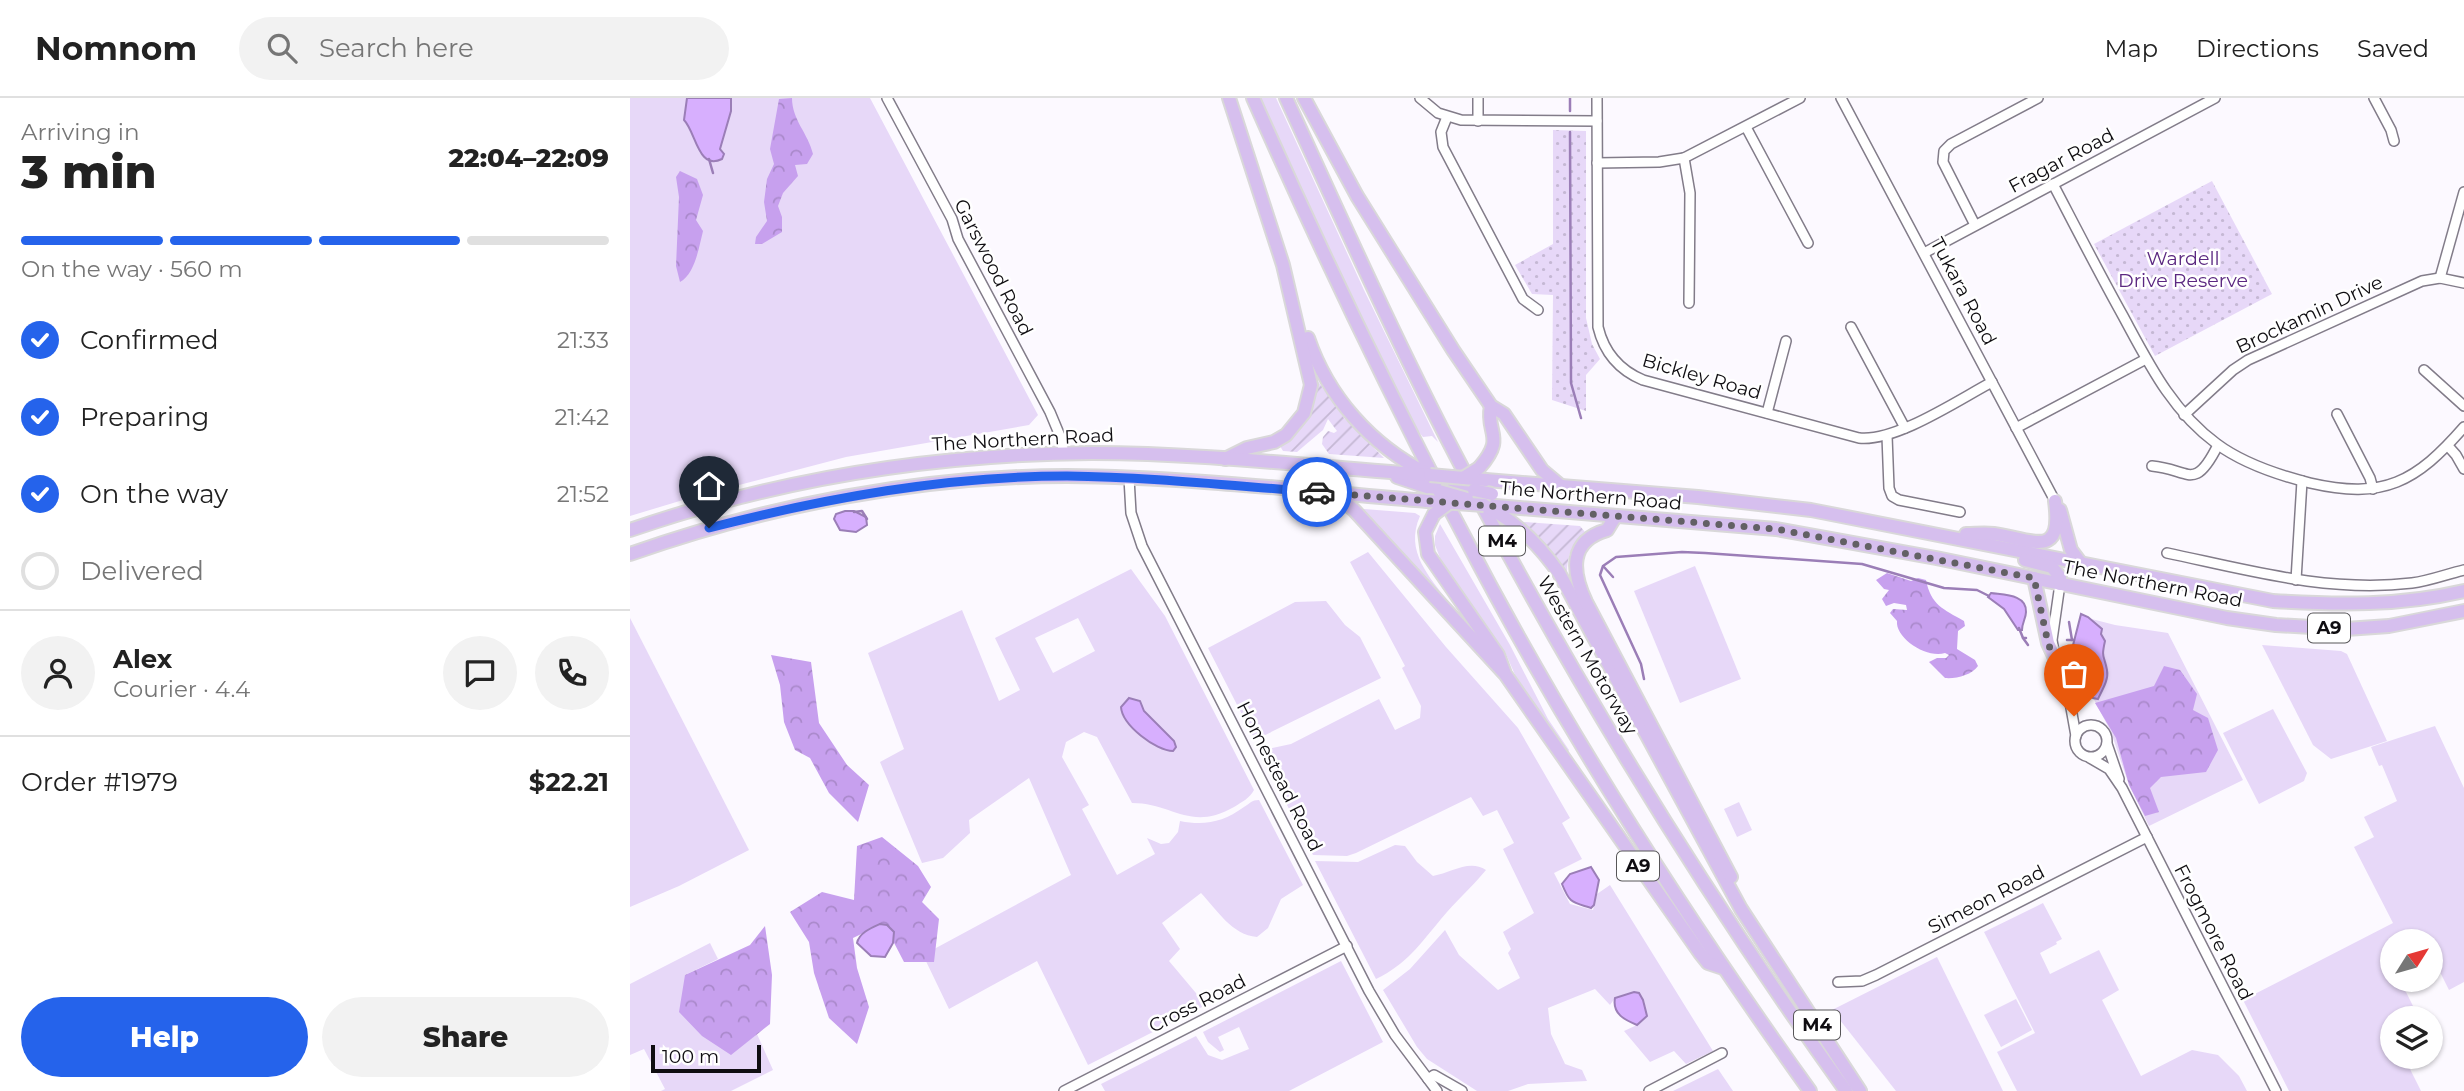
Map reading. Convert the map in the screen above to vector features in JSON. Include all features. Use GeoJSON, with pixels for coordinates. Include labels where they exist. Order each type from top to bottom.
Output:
{"type":"FeatureCollection","features":[{"type":"Feature","properties":{"kind":"highway"},"geometry":{"type":"LineString","coordinates":[[1224,459],[1247,448],[1274,442],[1286,435],[1304,413],[1311,385],[1308,363],[1294,316],[1295,307],[1283,265],[1229,98]]}},
{"type":"Feature","properties":{"kind":"highway","name":"M4"},"geometry":{"type":"LineString","coordinates":[[1253,98],[1350,309],[1462,533],[1592,761],[1723,968],[1810,1091]]}},
{"type":"Feature","properties":{"kind":"highway","name":"Western Motorway"},"geometry":{"type":"LineString","coordinates":[[1286,98],[1402,350],[1530,594],[1595,709],[1663,820],[1757,963],[1846,1091]]}},
{"type":"Feature","properties":{"kind":"highway"},"geometry":{"type":"LineString","coordinates":[[1304,98],[1399,266],[1492,407],[1504,414],[1542,470],[1562,486]]}},
{"type":"Feature","properties":{"kind":"highway"},"geometry":{"type":"LineString","coordinates":[[1295,307],[1301,314],[1316,358],[1336,395],[1418,484],[1455,499]]}},
{"type":"Feature","properties":{"kind":"highway"},"geometry":{"type":"LineString","coordinates":[[1439,491],[1479,468],[1488,457],[1493,445],[1493,427],[1489,416],[1492,407]]}},
{"type":"Feature","properties":{"kind":"highway","name":"The Northern Road"},"geometry":{"type":"LineString","coordinates":[[630,530],[730,500],[850,474],[934,462],[1064,454],[1160,455],[1384,472],[1455,499],[1502,512],[1518,508],[1776,529],[2227,618],[2305,628],[2389,626],[2464,611]]}},
{"type":"Feature","properties":{"kind":"highway","name":"The Northern Road"},"geometry":{"type":"LineString","coordinates":[[630,554],[709,528],[844,497],[929,485],[1066,476],[1129,478],[1391,498],[1430,475],[1489,486],[1521,483],[1768,504],[1938,534],[2273,601],[2381,604],[2464,591]]}},
{"type":"Feature","properties":{"kind":"highway"},"geometry":{"type":"LineString","coordinates":[[1459,481],[1474,490]]}},
{"type":"Feature","properties":{"kind":"highway"},"geometry":{"type":"LineString","coordinates":[[1505,674],[1498,655],[1428,554],[1426,532],[1434,514],[1455,499],[1489,486],[1518,508]]}},
{"type":"Feature","properties":{"kind":"highway","name":"A9"},"geometry":{"type":"LineString","coordinates":[[1332,493],[1354,510],[1505,674],[1700,953],[1708,963],[1723,968]]}},
{"type":"Feature","properties":{"kind":"highway"},"geometry":{"type":"LineString","coordinates":[[1938,534],[1992,534],[2038,544],[2053,535],[2057,527],[2055,501]]}},
{"type":"Feature","properties":{"kind":"highway"},"geometry":{"type":"LineString","coordinates":[[2055,501],[2064,518],[2071,550],[2080,562]]}},
{"type":"Feature","properties":{"kind":"highway"},"geometry":{"type":"LineString","coordinates":[[1502,512],[1533,541],[1559,573],[1721,876],[1774,959]]}},
{"type":"Feature","properties":{"kind":"highway","name":"M4"},"geometry":{"type":"LineString","coordinates":[[1615,517],[1607,530],[1592,536],[1581,548],[1575,566],[1578,583],[1774,959],[1860,1091]]}},
{"type":"Feature","properties":{"kind":"highway"},"geometry":{"type":"LineString","coordinates":[[1938,534],[1980,550],[2047,565],[2059,574],[2060,584]]}},
{"type":"Feature","properties":{"kind":"highway"},"geometry":{"type":"LineString","coordinates":[[2060,584],[2071,571],[2109,568]]}},
{"type":"Feature","properties":{"kind":"highway"},"geometry":{"type":"LineString","coordinates":[[2034,578],[2048,643],[2055,658]]}},
{"type":"Feature","properties":{"kind":"street","name":"Garswood Road"},"geometry":{"type":"LineString","coordinates":[[887,98],[1054,420],[1064,454]]}},
{"type":"Feature","properties":{"kind":"street"},"geometry":{"type":"LineString","coordinates":[[1420,98],[1447,117],[1478,121],[1597,121]]}},
{"type":"Feature","properties":{"kind":"street"},"geometry":{"type":"LineString","coordinates":[[1478,98],[1478,121]]}},
{"type":"Feature","properties":{"kind":"street","name":"Bickley Road"},"geometry":{"type":"LineString","coordinates":[[1597,98],[1597,317],[1602,341],[1609,355],[1626,371],[1643,380],[1859,438],[1887,436],[1992,382]]}},
{"type":"Feature","properties":{"kind":"street"},"geometry":{"type":"LineString","coordinates":[[1597,163],[1659,162],[1684,158],[1800,98]]}},
{"type":"Feature","properties":{"kind":"street","name":"Tukara Road"},"geometry":{"type":"LineString","coordinates":[[1841,98],[2055,501]]}},
{"type":"Feature","properties":{"kind":"street"},"geometry":{"type":"LineString","coordinates":[[1975,225],[1943,162],[1944,151],[1951,144],[2039,98]]}},
{"type":"Feature","properties":{"kind":"street","name":"Fragar Road"},"geometry":{"type":"LineString","coordinates":[[1924,253],[2215,98]]}},
{"type":"Feature","properties":{"kind":"street"},"geometry":{"type":"LineString","coordinates":[[2374,98],[2392,130],[2394,141]]}},
{"type":"Feature","properties":{"kind":"street"},"geometry":{"type":"LineString","coordinates":[[1447,117],[1441,132],[1443,147],[1524,299],[1538,310]]}},
{"type":"Feature","properties":{"kind":"street"},"geometry":{"type":"LineString","coordinates":[[1746,127],[1808,243]]}},
{"type":"Feature","properties":{"kind":"street"},"geometry":{"type":"LineString","coordinates":[[1684,158],[1690,192],[1689,303]]}},
{"type":"Feature","properties":{"kind":"street"},"geometry":{"type":"LineString","coordinates":[[2053,184],[2168,395],[2184,415],[2218,445],[2253,465],[2302,481],[2342,489],[2373,489],[2414,474],[2448,446],[2464,427]]}},
{"type":"Feature","properties":{"kind":"street"},"geometry":{"type":"LineString","coordinates":[[2440,278],[2464,192]]}},
{"type":"Feature","properties":{"kind":"street","name":"Brockamin Drive"},"geometry":{"type":"LineString","coordinates":[[2184,415],[2233,370],[2248,360],[2414,284],[2440,278],[2464,283]]}},
{"type":"Feature","properties":{"kind":"street"},"geometry":{"type":"LineString","coordinates":[[1851,327],[1905,428]]}},
{"type":"Feature","properties":{"kind":"street"},"geometry":{"type":"LineString","coordinates":[[1767,413],[1786,341]]}},
{"type":"Feature","properties":{"kind":"street"},"geometry":{"type":"LineString","coordinates":[[2017,428],[2146,359]]}},
{"type":"Feature","properties":{"kind":"street"},"geometry":{"type":"LineString","coordinates":[[2424,370],[2464,406]]}},
{"type":"Feature","properties":{"kind":"street"},"geometry":{"type":"LineString","coordinates":[[2337,414],[2373,489]]}},
{"type":"Feature","properties":{"kind":"street"},"geometry":{"type":"LineString","coordinates":[[1887,436],[1888,488],[1892,496],[1899,500],[1960,512]]}},
{"type":"Feature","properties":{"kind":"street"},"geometry":{"type":"LineString","coordinates":[[2152,466],[2182,474],[2194,474],[2206,466],[2218,445]]}},
{"type":"Feature","properties":{"kind":"street"},"geometry":{"type":"LineString","coordinates":[[2448,446],[2464,469]]}},
{"type":"Feature","properties":{"kind":"street","name":"Homestead Road"},"geometry":{"type":"LineString","coordinates":[[1129,478],[1130,513],[1142,546],[1347,946],[1391,1027],[1437,1091]]}},
{"type":"Feature","properties":{"kind":"street"},"geometry":{"type":"LineString","coordinates":[[2296,580],[2302,481]]}},
{"type":"Feature","properties":{"kind":"street"},"geometry":{"type":"LineString","coordinates":[[2167,553],[2296,580],[2336,585],[2408,583],[2464,570]]}},
{"type":"Feature","properties":{"kind":"street"},"geometry":{"type":"LineString","coordinates":[[2060,584],[2052,632],[2055,658],[2080,717],[2105,732],[2107,744],[2101,754],[2091,758],[2078,750],[2069,696]]}},
{"type":"Feature","properties":{"kind":"street"},"geometry":{"type":"LineString","coordinates":[[2076,736],[2083,727],[2095,726]]}},
{"type":"Feature","properties":{"kind":"street","name":"Frogmore Road"},"geometry":{"type":"LineString","coordinates":[[2107,744],[2122,788]]}},
{"type":"Feature","properties":{"kind":"street","name":"Frogmore Road"},"geometry":{"type":"LineString","coordinates":[[2091,758],[2109,769],[2122,788],[2276,1091]]}},
{"type":"Feature","properties":{"kind":"street","name":"Simeon Road"},"geometry":{"type":"LineString","coordinates":[[1838,982],[1862,981],[1876,975],[2147,837]]}},
{"type":"Feature","properties":{"kind":"street","name":"Cross Road"},"geometry":{"type":"LineString","coordinates":[[1063,1091],[1347,946]]}},
{"type":"Feature","properties":{"kind":"street"},"geometry":{"type":"LineString","coordinates":[[1649,1091],[1722,1053]]}},
{"type":"Feature","properties":{"kind":"street"},"geometry":{"type":"LineString","coordinates":[[1428,1079],[1433,1075],[1461,1091]]}},
{"type":"Feature","properties":{"kind":"green space"},"geometry":{"type":"Polygon","coordinates":[[[630,98],[870,98],[1038,415],[1029,425],[846,457],[630,516],[630,98]]]}},
{"type":"Feature","properties":{"kind":"green space"},"geometry":{"type":"Polygon","coordinates":[[[792,98],[797,120],[813,154],[807,164],[795,165],[798,176],[783,193],[778,206],[782,217],[782,232],[762,244],[755,244],[756,237],[767,221],[764,202],[767,179],[774,164],[770,149],[779,99],[792,98]]]}},
{"type":"Feature","properties":{"kind":"green space"},"geometry":{"type":"Polygon","coordinates":[[[1259,98],[1276,98],[1364,290],[1438,442],[1432,436],[1423,437],[1409,420],[1259,98]]]}},
{"type":"Feature","properties":{"kind":"green space"},"geometry":{"type":"Polygon","coordinates":[[[1553,130],[1586,131],[1586,318],[1592,344],[1600,359],[1586,375],[1586,411],[1552,400],[1553,295],[1532,294],[1515,265],[1553,244],[1553,130]]]}},
{"type":"Feature","properties":{"kind":"green space"},"geometry":{"type":"Polygon","coordinates":[[[680,171],[697,179],[703,195],[696,220],[703,231],[693,267],[680,282],[676,266],[679,197],[676,177],[680,171]]]}},
{"type":"Feature","properties":{"kind":"green space","name":"Wardell Drive Reserve"},"geometry":{"type":"Polygon","coordinates":[[[2212,181],[2272,294],[2155,356],[2094,244],[2212,181]]]}},
{"type":"Feature","properties":{"kind":"green space"},"geometry":{"type":"Polygon","coordinates":[[[1315,377],[1344,418],[1384,458],[1329,454],[1322,444],[1323,437],[1328,431],[1337,431],[1328,419],[1323,430],[1297,452],[1283,451],[1280,446],[1297,433],[1312,408],[1315,377]]]}},
{"type":"Feature","properties":{"kind":"green space"},"geometry":{"type":"Polygon","coordinates":[[[1362,510],[1415,513],[1420,516],[1415,541],[1417,553],[1428,574],[1450,604],[1362,510]]]}},
{"type":"Feature","properties":{"kind":"green space"},"geometry":{"type":"Polygon","coordinates":[[[1523,523],[1580,526],[1585,532],[1571,550],[1567,573],[1564,574],[1548,548],[1523,523]]]}},
{"type":"Feature","properties":{"kind":"green space"},"geometry":{"type":"Polygon","coordinates":[[[1440,524],[1510,645],[1548,719],[1569,750],[1567,753],[1519,684],[1505,652],[1444,568],[1435,545],[1440,524]]]}},
{"type":"Feature","properties":{"kind":"green space"},"geometry":{"type":"Polygon","coordinates":[[[1368,552],[1446,647],[1518,728],[1570,818],[1562,823],[1582,859],[1554,873],[1570,904],[1593,910],[1597,894],[1610,885],[1713,1051],[1686,1064],[1674,1051],[1650,1062],[1624,1031],[1647,1016],[1644,1000],[1615,998],[1610,1005],[1595,989],[1548,1008],[1551,1034],[1565,1064],[1582,1070],[1587,1081],[1528,1084],[1508,1091],[1477,1091],[1427,1059],[1417,1047],[1383,990],[1410,969],[1445,930],[1459,955],[1498,990],[1520,978],[1508,953],[1511,949],[1503,932],[1534,913],[1503,849],[1514,843],[1497,810],[1483,816],[1471,797],[1356,853],[1347,856],[1313,855],[1259,751],[1291,744],[1379,699],[1395,730],[1420,718],[1421,706],[1402,668],[1405,666],[1350,562],[1368,552]]]}},
{"type":"Feature","properties":{"kind":"green space"},"geometry":{"type":"Polygon","coordinates":[[[1695,566],[1741,679],[1680,703],[1634,591],[1695,566]]]}},
{"type":"Feature","properties":{"kind":"green space"},"geometry":{"type":"Polygon","coordinates":[[[1131,569],[1165,616],[1254,790],[1248,798],[1234,807],[1205,817],[1193,817],[1146,804],[1132,803],[1097,737],[1084,732],[1066,742],[1062,757],[1089,805],[1082,809],[1117,875],[1155,854],[1147,838],[1161,844],[1169,843],[1178,832],[1180,821],[1213,822],[1259,800],[1303,885],[1281,899],[1268,928],[1257,937],[1233,927],[1201,893],[1162,923],[1180,949],[1169,961],[1206,1005],[1088,1065],[1037,961],[949,1009],[923,955],[1071,875],[1029,778],[969,820],[970,833],[943,858],[922,863],[880,762],[904,749],[868,653],[962,610],[999,701],[1020,690],[995,638],[1131,569]],[[1078,618],[1035,638],[1053,673],[1095,651],[1078,618]]]}},
{"type":"Feature","properties":{"kind":"green space"},"geometry":{"type":"Polygon","coordinates":[[[1887,573],[1911,581],[1918,578],[1926,580],[1935,601],[1964,621],[1965,626],[1958,631],[1957,649],[1975,660],[1978,666],[1972,672],[1945,678],[1929,662],[1949,655],[1921,650],[1901,634],[1897,621],[1890,613],[1893,609],[1907,610],[1906,605],[1894,603],[1886,606],[1882,599],[1889,590],[1884,589],[1876,580],[1887,573]]]}},
{"type":"Feature","properties":{"kind":"green space"},"geometry":{"type":"Polygon","coordinates":[[[1326,601],[1345,625],[1360,637],[1381,678],[1255,740],[1208,648],[1295,602],[1326,601]]]}},
{"type":"Feature","properties":{"kind":"green space"},"geometry":{"type":"Polygon","coordinates":[[[2080,616],[2115,625],[2168,633],[2243,780],[2149,826],[2129,785],[2111,732],[2071,656],[2080,616]]]}},
{"type":"Feature","properties":{"kind":"green space"},"geometry":{"type":"Polygon","coordinates":[[[630,618],[749,850],[679,886],[630,907],[630,618]]]}},
{"type":"Feature","properties":{"kind":"green space"},"geometry":{"type":"Polygon","coordinates":[[[2262,645],[2341,651],[2347,654],[2387,741],[2331,759],[2313,745],[2262,645]]]}},
{"type":"Feature","properties":{"kind":"green space"},"geometry":{"type":"Polygon","coordinates":[[[771,655],[811,662],[819,723],[847,765],[869,785],[858,822],[829,793],[810,758],[795,750],[784,722],[780,685],[771,655]]]}},
{"type":"Feature","properties":{"kind":"green space"},"geometry":{"type":"Polygon","coordinates":[[[2164,666],[2180,670],[2197,694],[2193,710],[2208,718],[2218,750],[2206,772],[2161,777],[2150,788],[2159,812],[2145,816],[2129,785],[2116,738],[2095,703],[2154,686],[2164,666]]]}},
{"type":"Feature","properties":{"kind":"green space"},"geometry":{"type":"Polygon","coordinates":[[[2273,709],[2307,773],[2304,781],[2259,804],[2223,733],[2273,709]]]}},
{"type":"Feature","properties":{"kind":"green space"},"geometry":{"type":"Polygon","coordinates":[[[2435,726],[2464,788],[2464,982],[2449,990],[2443,978],[2443,929],[2381,929],[2393,923],[2354,847],[2374,837],[2364,817],[2397,801],[2382,765],[2379,766],[2371,747],[2435,726]]]}},
{"type":"Feature","properties":{"kind":"green space"},"geometry":{"type":"Polygon","coordinates":[[[1739,802],[1752,830],[1737,837],[1724,809],[1739,802]]]}},
{"type":"Feature","properties":{"kind":"green space"},"geometry":{"type":"Polygon","coordinates":[[[882,837],[918,866],[931,887],[922,902],[939,919],[934,962],[904,962],[891,937],[880,925],[853,938],[857,968],[869,1007],[857,1044],[829,1018],[814,973],[809,942],[790,912],[822,892],[854,900],[857,846],[882,837]]]}},
{"type":"Feature","properties":{"kind":"green space"},"geometry":{"type":"Polygon","coordinates":[[[1395,845],[1405,846],[1417,862],[1433,876],[1467,866],[1486,870],[1412,953],[1376,979],[1315,861],[1358,862],[1395,845]]]}},
{"type":"Feature","properties":{"kind":"green space"},"geometry":{"type":"Polygon","coordinates":[[[2043,903],[2062,939],[2040,953],[2050,974],[2099,950],[2119,990],[2102,1000],[2141,1076],[2192,1050],[2218,1055],[2239,1076],[2247,1091],[2017,1091],[1997,1052],[2035,1033],[1984,932],[2043,903]]]}},
{"type":"Feature","properties":{"kind":"green space"},"geometry":{"type":"Polygon","coordinates":[[[765,926],[772,975],[770,1024],[731,1055],[702,1036],[679,1012],[685,975],[750,945],[765,926]]]}},
{"type":"Feature","properties":{"kind":"green space"},"geometry":{"type":"Polygon","coordinates":[[[2380,930],[2380,992],[2406,992],[2413,1006],[2380,1006],[2380,1069],[2410,1069],[2421,1091],[2289,1091],[2243,1000],[2380,930]]]}},
{"type":"Feature","properties":{"kind":"green space"},"geometry":{"type":"Polygon","coordinates":[[[710,943],[718,959],[685,975],[731,1054],[757,1034],[773,1070],[731,1091],[661,1091],[665,1089],[644,1049],[630,1055],[630,984],[710,943]]]}},
{"type":"Feature","properties":{"kind":"green space"},"geometry":{"type":"Polygon","coordinates":[[[1937,957],[2003,1091],[1896,1091],[1832,1010],[1937,957]]]}},
{"type":"Feature","properties":{"kind":"green space"},"geometry":{"type":"Polygon","coordinates":[[[1341,961],[1383,1042],[1289,1091],[1105,1091],[1101,1084],[1196,1036],[1208,1055],[1222,1060],[1249,1049],[1239,1027],[1218,1037],[1224,1050],[1220,1052],[1208,1042],[1203,1032],[1341,961]]]}},
{"type":"Feature","properties":{"kind":"green space"},"geometry":{"type":"Polygon","coordinates":[[[2016,999],[2032,1030],[2001,1047],[1984,1015],[2016,999]]]}},
{"type":"Feature","properties":{"kind":"green space"},"geometry":{"type":"Polygon","coordinates":[[[1718,1069],[1733,1091],[1673,1091],[1718,1069]]]}},
{"type":"Feature","properties":{"kind":"shaded area"},"geometry":{"type":"Polygon","coordinates":[[[687,98],[731,98],[731,111],[720,149],[724,154],[722,159],[708,160],[698,148],[684,120],[687,98]]]}},
{"type":"Feature","properties":{"kind":"shaded area"},"geometry":{"type":"Polygon","coordinates":[[[854,511],[866,517],[867,525],[856,532],[840,530],[834,519],[836,514],[854,511]]]}},
{"type":"Feature","properties":{"kind":"shaded area"},"geometry":{"type":"Polygon","coordinates":[[[1991,593],[2013,597],[2023,602],[2026,612],[2022,630],[2018,630],[2004,609],[1988,597],[1991,593]]]}},
{"type":"Feature","properties":{"kind":"shaded area"},"geometry":{"type":"Polygon","coordinates":[[[2081,614],[2102,629],[2101,634],[2105,641],[2103,654],[2107,677],[2098,699],[2093,698],[2085,687],[2071,653],[2081,614]]]}},
{"type":"Feature","properties":{"kind":"shaded area"},"geometry":{"type":"Polygon","coordinates":[[[1129,698],[1140,701],[1144,711],[1174,741],[1176,747],[1173,751],[1158,747],[1133,729],[1121,707],[1129,698]]]}},
{"type":"Feature","properties":{"kind":"shaded area"},"geometry":{"type":"Polygon","coordinates":[[[1591,867],[1599,880],[1591,908],[1572,901],[1562,884],[1570,874],[1591,867]]]}},
{"type":"Feature","properties":{"kind":"shaded area"},"geometry":{"type":"Polygon","coordinates":[[[880,924],[887,925],[894,932],[893,943],[885,957],[871,956],[857,943],[869,929],[880,924]]]}},
{"type":"Feature","properties":{"kind":"shaded area"},"geometry":{"type":"Polygon","coordinates":[[[1639,993],[1643,1000],[1647,1016],[1637,1025],[1620,1016],[1615,1008],[1615,998],[1639,993]]]}},
{"type":"Feature","properties":{"kind":"waterway"},"geometry":{"type":"LineString","coordinates":[[1570,98],[1570,111]]}},
{"type":"Feature","properties":{"kind":"waterway"},"geometry":{"type":"LineString","coordinates":[[1570,132],[1571,383],[1581,418]]}},
{"type":"Feature","properties":{"kind":"waterway"},"geometry":{"type":"LineString","coordinates":[[709,159],[713,173]]}},
{"type":"Feature","properties":{"kind":"waterway"},"geometry":{"type":"LineString","coordinates":[[854,512],[862,511],[867,519]]}},
{"type":"Feature","properties":{"kind":"waterway"},"geometry":{"type":"LineString","coordinates":[[1644,679],[1641,664],[1600,575],[1603,566],[1616,557],[1682,552],[1862,564],[1944,588],[1977,590],[1989,596]]}},
{"type":"Feature","properties":{"kind":"waterway"},"geometry":{"type":"LineString","coordinates":[[1604,567],[1613,577]]}},
{"type":"Feature","properties":{"kind":"waterway"},"geometry":{"type":"LineString","coordinates":[[2069,622],[2072,640]]}},
{"type":"Feature","properties":{"kind":"waterway"},"geometry":{"type":"LineString","coordinates":[[2019,628],[2023,638],[2026,638]]}},
{"type":"Feature","properties":{"kind":"waterway"},"geometry":{"type":"LineString","coordinates":[[2023,638],[2028,645]]}},
{"type":"Feature","properties":{"kind":"waterway"},"geometry":{"type":"LineString","coordinates":[[2067,640],[2074,640]]}},
{"type":"Feature","properties":{"kind":"way so far"},"geometry":{"type":"LineString","coordinates":[[1317,492],[1776,529],[2034,578],[2048,643],[2074,716]]}},
{"type":"Feature","properties":{"kind":"route"},"geometry":{"type":"LineString","coordinates":[[709,528],[844,497],[929,485],[1004,479],[1066,476],[1129,478],[1317,492]]}}]}
